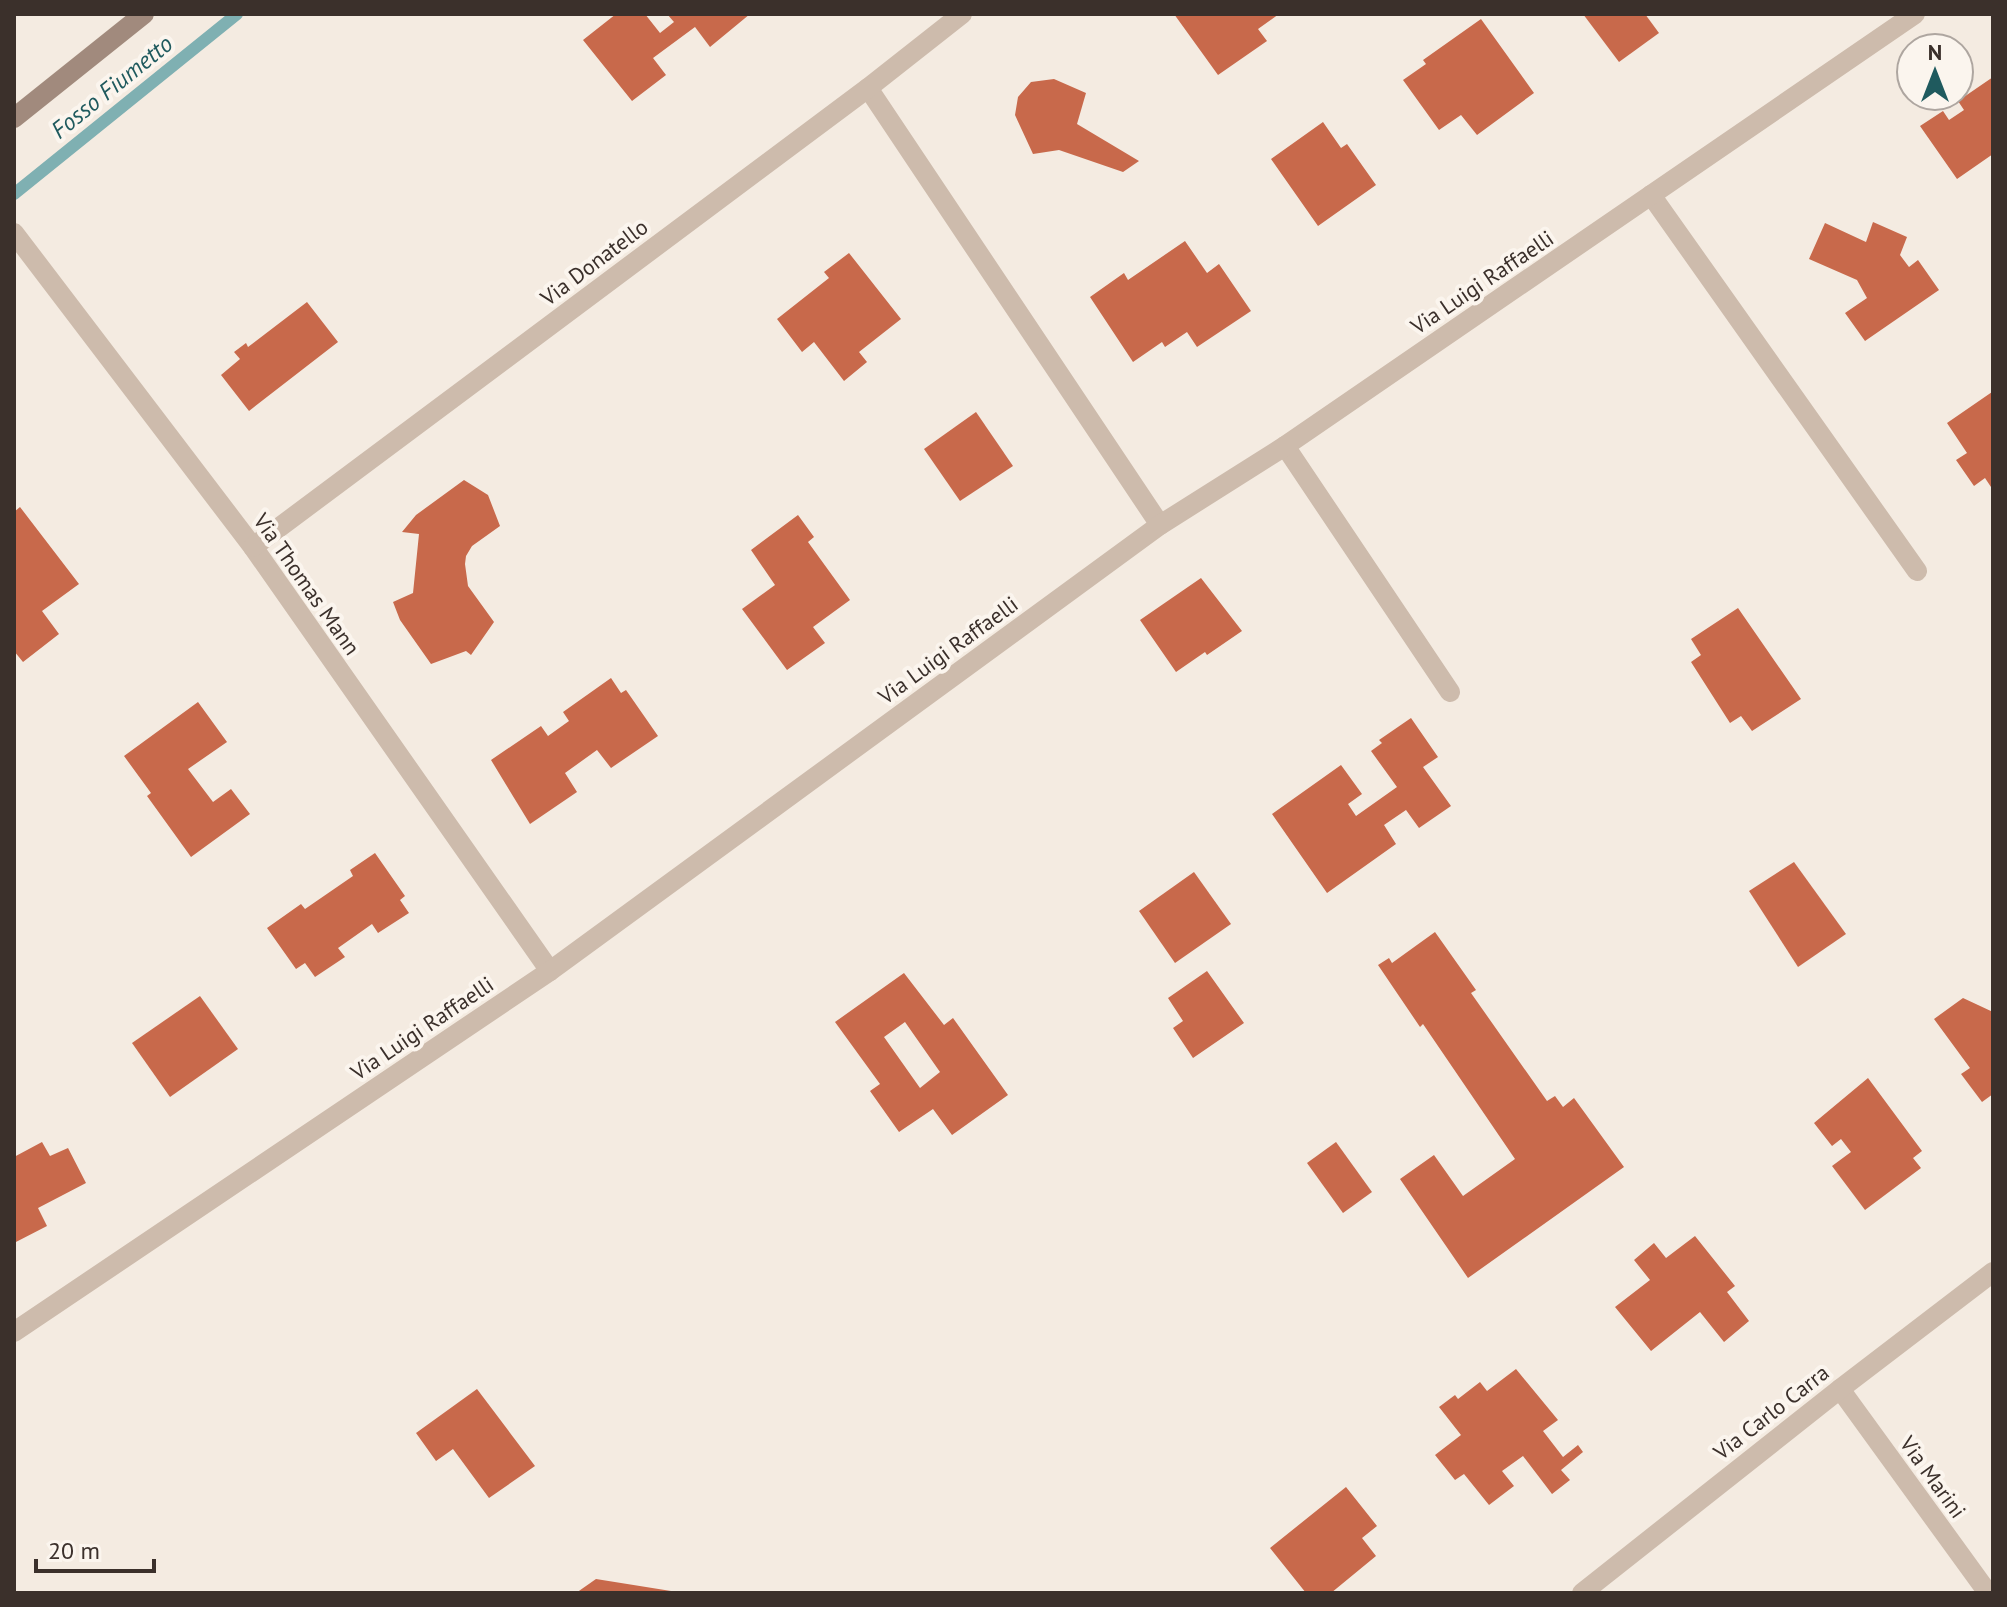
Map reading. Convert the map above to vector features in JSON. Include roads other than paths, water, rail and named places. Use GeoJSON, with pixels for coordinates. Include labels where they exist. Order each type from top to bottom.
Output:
{"type":"FeatureCollection","features":[{"type":"Feature","properties":{"kind":"street"},"geometry":{"type":"LineString","coordinates":[[14,118],[144,14]]}},
{"type":"Feature","properties":{"kind":"street","name":"Via Donatello"},"geometry":{"type":"LineString","coordinates":[[253,547],[868,88],[962,14]]}},
{"type":"Feature","properties":{"kind":"street","name":"Via Luigi Raffaelli"},"geometry":{"type":"LineString","coordinates":[[14,1332],[550,971],[1160,525],[1285,446],[1915,14]]}},
{"type":"Feature","properties":{"kind":"street"},"geometry":{"type":"LineString","coordinates":[[868,88],[1160,525]]}},
{"type":"Feature","properties":{"kind":"street"},"geometry":{"type":"LineString","coordinates":[[1651,195],[1917,571]]}},
{"type":"Feature","properties":{"kind":"street","name":"Via Thomas Mann"},"geometry":{"type":"LineString","coordinates":[[14,233],[253,547],[550,971]]}},
{"type":"Feature","properties":{"kind":"street"},"geometry":{"type":"LineString","coordinates":[[1285,446],[1450,692]]}},
{"type":"Feature","properties":{"kind":"street","name":"Via Carlo Carra"},"geometry":{"type":"LineString","coordinates":[[1582,1593],[1993,1272]]}},
{"type":"Feature","properties":{"kind":"street","name":"Via Marini"},"geometry":{"type":"LineString","coordinates":[[1840,1389],[1988,1593]]}},
{"type":"Feature","properties":{"kind":"waterway","name":"Fosso Fiumetto"},"geometry":{"type":"LineString","coordinates":[[14,194],[237,14]]}}]}
